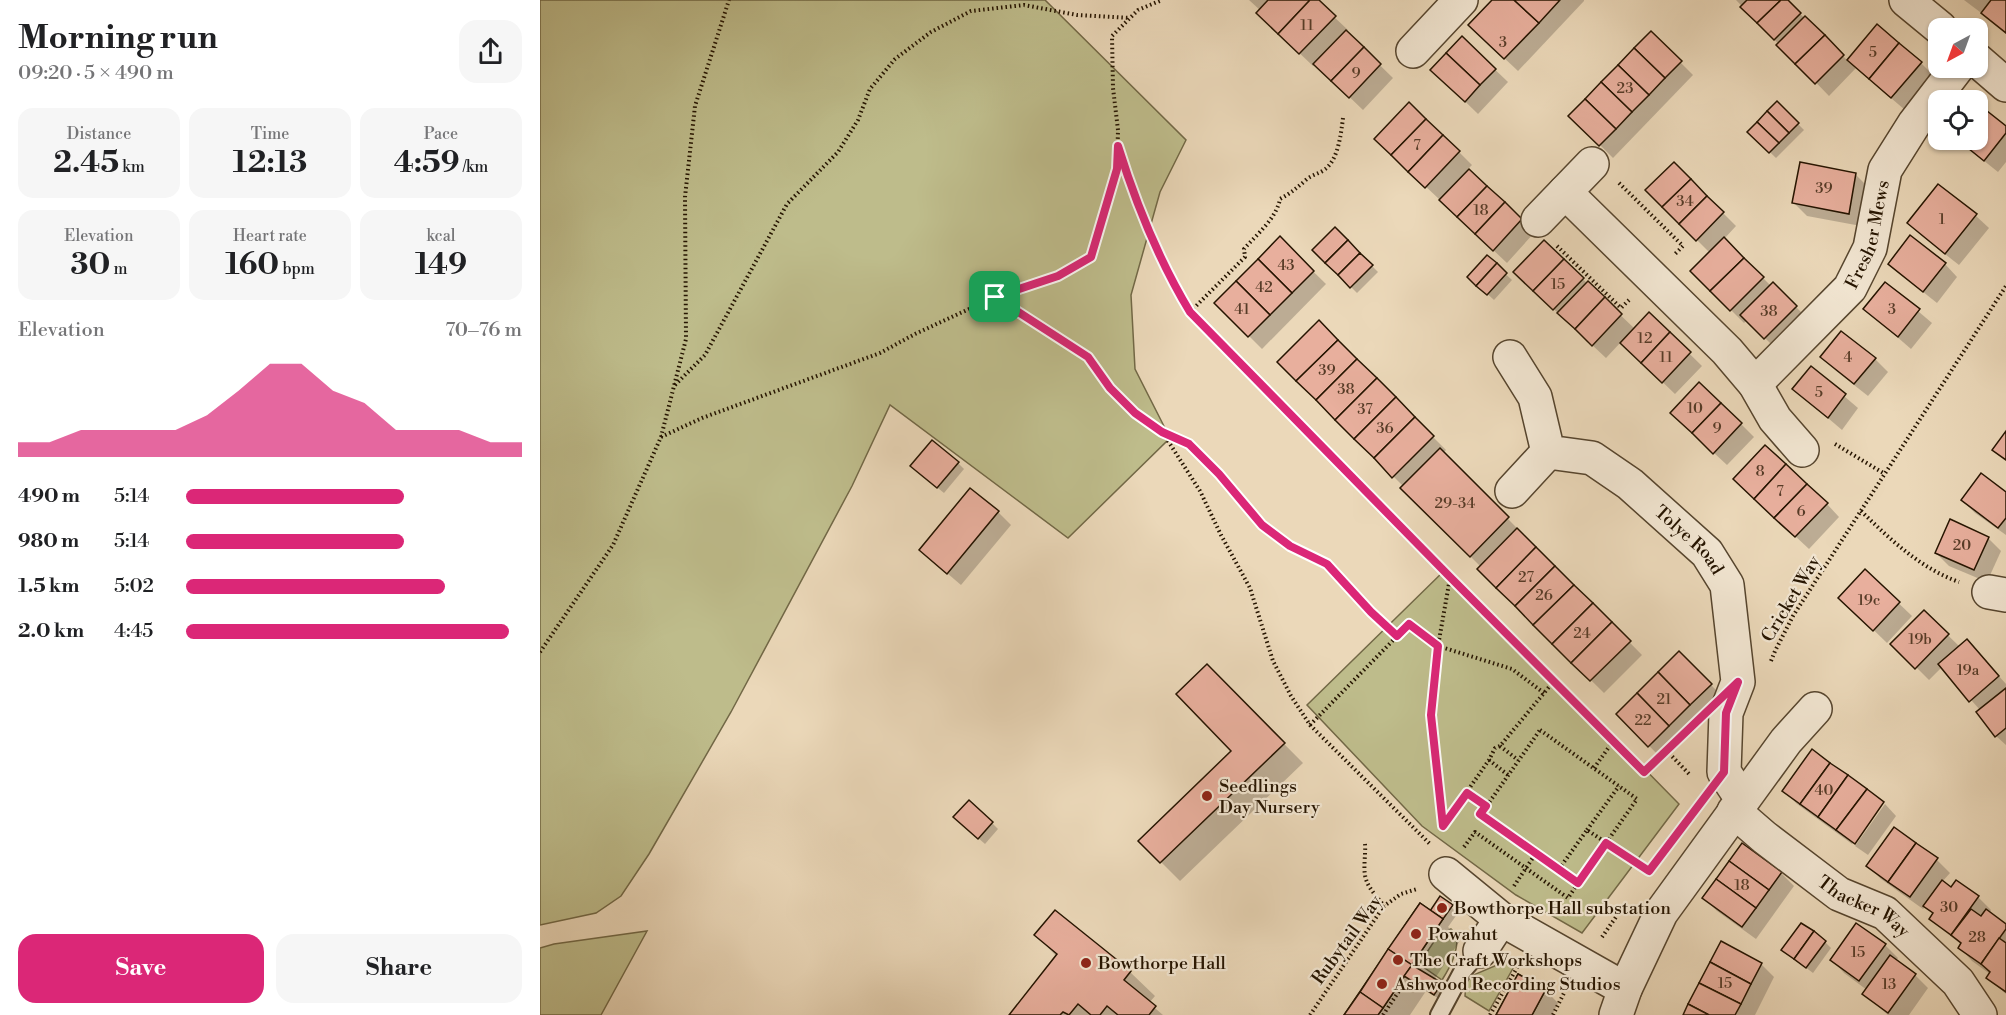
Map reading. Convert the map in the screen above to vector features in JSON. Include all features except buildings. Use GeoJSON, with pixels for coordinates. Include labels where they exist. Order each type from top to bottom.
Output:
{"type":"FeatureCollection","features":[{"type":"Feature","properties":{"kind":"street"},"geometry":{"type":"LineString","coordinates":[[1413,51],[1461,0]]}},
{"type":"Feature","properties":{"kind":"street"},"geometry":{"type":"LineString","coordinates":[[1906,0],[1928,18]]}},
{"type":"Feature","properties":{"kind":"street"},"geometry":{"type":"LineString","coordinates":[[1988,69],[2006,85]]}},
{"type":"Feature","properties":{"kind":"street","name":"Fresher Mews"},"geometry":{"type":"LineString","coordinates":[[1755,384],[1850,288],[1870,248],[1885,170],[1914,124],[1949,78]]}},
{"type":"Feature","properties":{"kind":"street"},"geometry":{"type":"LineString","coordinates":[[1538,220],[1592,164]]}},
{"type":"Feature","properties":{"kind":"street"},"geometry":{"type":"LineString","coordinates":[[1565,192],[1727,351],[1755,384],[1775,418],[1814,444]]}},
{"type":"Feature","properties":{"kind":"street"},"geometry":{"type":"LineString","coordinates":[[1510,357],[1535,396],[1548,452],[1512,491]]}},
{"type":"Feature","properties":{"kind":"street","name":"Tolye Road"},"geometry":{"type":"LineString","coordinates":[[1548,452],[1592,458],[1630,484],[1707,553],[1727,585],[1738,682],[1726,713],[1724,772],[1738,805]]}},
{"type":"Feature","properties":{"kind":"street"},"geometry":{"type":"LineString","coordinates":[[1446,874],[1501,919],[1533,937],[1620,1002],[1660,913],[1786,741],[1815,709]]}},
{"type":"Feature","properties":{"kind":"street","name":"Thacker Way"},"geometry":{"type":"LineString","coordinates":[[1738,805],[1764,837],[1839,894],[1884,913],[1958,982],[1980,1015]]}},
{"type":"Feature","properties":{"kind":"street"},"geometry":{"type":"LineString","coordinates":[[1480,951],[1501,919]]}},
{"type":"Feature","properties":{"kind":"lane"},"geometry":{"type":"LineString","coordinates":[[1439,1015],[1462,972],[1480,951]]}},
{"type":"Feature","properties":{"kind":"path"},"geometry":{"type":"LineString","coordinates":[[540,652],[613,546],[661,437],[686,339],[685,197],[695,106],[729,0]]}},
{"type":"Feature","properties":{"kind":"path"},"geometry":{"type":"LineString","coordinates":[[661,437],[702,418],[880,353],[995,297],[1058,276],[1091,257],[1117,169],[1118,130],[1113,88],[1112,36],[1138,10],[1162,0]]}},
{"type":"Feature","properties":{"kind":"path"},"geometry":{"type":"LineString","coordinates":[[674,386],[705,355],[787,204],[838,152],[858,120],[870,89],[895,59],[931,32],[971,11],[1024,5],[1077,15],[1130,18]]}},
{"type":"Feature","properties":{"kind":"path"},"geometry":{"type":"LineString","coordinates":[[1190,312],[1245,257],[1244,249],[1279,207],[1280,199],[1302,185],[1308,178],[1326,169],[1340,139],[1343,118]]}},
{"type":"Feature","properties":{"kind":"path"},"geometry":{"type":"LineString","coordinates":[[1118,146],[1138,208],[1167,274],[1190,312],[1644,772],[1698,720]]}},
{"type":"Feature","properties":{"kind":"path","name":"Cricket Way"},"geometry":{"type":"LineString","coordinates":[[1770,666],[1793,616],[2006,286]]}},
{"type":"Feature","properties":{"kind":"path"},"geometry":{"type":"LineString","coordinates":[[995,297],[1088,357],[1110,388],[1135,413],[1162,432],[1189,444],[1219,474],[1262,525],[1290,546],[1327,564],[1371,612],[1397,636]]}},
{"type":"Feature","properties":{"kind":"path"},"geometry":{"type":"LineString","coordinates":[[1162,432],[1200,490],[1250,588],[1273,661],[1291,696],[1310,725],[1442,856],[1446,874]]}},
{"type":"Feature","properties":{"kind":"path"},"geometry":{"type":"LineString","coordinates":[[1814,444],[1885,474]]}},
{"type":"Feature","properties":{"kind":"path"},"geometry":{"type":"LineString","coordinates":[[1861,511],[1891,540],[1924,566],[1953,580],[1998,594]]}},
{"type":"Feature","properties":{"kind":"path"},"geometry":{"type":"LineString","coordinates":[[1450,577],[1438,646],[1431,715],[1443,826],[1495,748],[1500,746],[1554,681]]}},
{"type":"Feature","properties":{"kind":"path"},"geometry":{"type":"LineString","coordinates":[[1310,725],[1409,624],[1438,646],[1512,669],[1544,693]]}},
{"type":"Feature","properties":{"kind":"path"},"geometry":{"type":"LineString","coordinates":[[1475,832],[1568,898],[1637,799],[1540,730],[1480,814],[1578,883]]}},
{"type":"Feature","properties":{"kind":"path"},"geometry":{"type":"LineString","coordinates":[[1594,768],[1614,740]]}},
{"type":"Feature","properties":{"kind":"path"},"geometry":{"type":"LineString","coordinates":[[1500,746],[1518,760]]}},
{"type":"Feature","properties":{"kind":"path"},"geometry":{"type":"LineString","coordinates":[[1666,750],[1691,776]]}},
{"type":"Feature","properties":{"kind":"path"},"geometry":{"type":"LineString","coordinates":[[1489,760],[1508,775]]}},
{"type":"Feature","properties":{"kind":"path"},"geometry":{"type":"LineString","coordinates":[[1559,869],[1619,786]]}},
{"type":"Feature","properties":{"kind":"path"},"geometry":{"type":"LineString","coordinates":[[1467,793],[1486,806]]}},
{"type":"Feature","properties":{"kind":"path"},"geometry":{"type":"LineString","coordinates":[[1587,830],[1649,871]]}},
{"type":"Feature","properties":{"kind":"path"},"geometry":{"type":"LineString","coordinates":[[1365,844],[1364,866],[1367,882],[1384,906]]}},
{"type":"Feature","properties":{"kind":"path"},"geometry":{"type":"LineString","coordinates":[[1642,880],[1655,862]]}},
{"type":"Feature","properties":{"kind":"path","name":"Rubytail Way"},"geometry":{"type":"LineString","coordinates":[[1310,1015],[1384,906],[1401,894],[1429,885],[1446,874]]}},
{"type":"Feature","properties":{"kind":"path"},"geometry":{"type":"LineString","coordinates":[[1596,945],[1629,899]]}},
{"type":"Feature","properties":{"kind":"path"},"geometry":{"type":"LineString","coordinates":[[1490,1015],[1533,937]]}},
{"type":"Feature","properties":{"kind":"path"},"geometry":{"type":"LineString","coordinates":[[1383,1015],[1405,982]]}},
{"type":"Feature","properties":{"kind":"path"},"geometry":{"type":"LineString","coordinates":[[1553,1015],[1564,993]]}},
{"type":"Feature","properties":{"kind":"shaded area"},"geometry":{"type":"Polygon","coordinates":[[[540,0],[1045,0],[1186,140],[1160,192],[1131,295],[1135,369],[1170,438],[1068,538],[890,405],[852,486],[731,712],[649,854],[621,896],[596,913],[540,925],[540,0]]]}},
{"type":"Feature","properties":{"kind":"shaded area"},"geometry":{"type":"Polygon","coordinates":[[[1447,568],[1679,804],[1582,933],[1516,895],[1422,826],[1307,705],[1447,568]]]}},
{"type":"Feature","properties":{"kind":"shaded area"},"geometry":{"type":"Polygon","coordinates":[[[1451,929],[1457,934],[1456,947],[1442,980],[1419,964],[1437,937],[1451,929]]]}},
{"type":"Feature","properties":{"kind":"shaded area"},"geometry":{"type":"Polygon","coordinates":[[[647,931],[601,1015],[540,1015],[540,948],[647,931]]]}},
{"type":"Feature","properties":{"kind":"shaded area"},"geometry":{"type":"Polygon","coordinates":[[[1511,959],[1516,963],[1489,1011],[1465,996],[1466,983],[1471,976],[1511,959]]]}},
{"type":"Feature","properties":{"kind":"place","name":"Seedlings Day Nursery"},"geometry":{"type":"Point","coordinates":[1207,796]}},
{"type":"Feature","properties":{"kind":"place","name":"Bowthorpe Hall substation"},"geometry":{"type":"Point","coordinates":[1442,908]}},
{"type":"Feature","properties":{"kind":"place","name":"Powahut"},"geometry":{"type":"Point","coordinates":[1416,934]}},
{"type":"Feature","properties":{"kind":"place","name":"The Craft Workshops"},"geometry":{"type":"Point","coordinates":[1398,960]}},
{"type":"Feature","properties":{"kind":"place","name":"Bowthorpe Hall"},"geometry":{"type":"Point","coordinates":[1086,963]}},
{"type":"Feature","properties":{"kind":"place","name":"Ashwood Recording Studios"},"geometry":{"type":"Point","coordinates":[1382,984]}},
{"type":"Feature","properties":{"kind":"route"},"geometry":{"type":"LineString","coordinates":[[1118,146],[1138,208],[1167,274],[1190,312],[1644,772],[1738,682],[1726,713],[1724,772],[1649,871],[1606,843],[1578,883],[1480,814],[1486,806],[1467,793],[1443,826],[1431,715],[1438,646],[1409,624],[1397,636],[1371,612],[1327,564],[1290,546],[1262,525],[1219,474],[1189,444],[1162,432],[1135,413],[1110,388],[1088,357],[995,297],[1058,276],[1091,257],[1117,169],[1118,146]]}}]}
